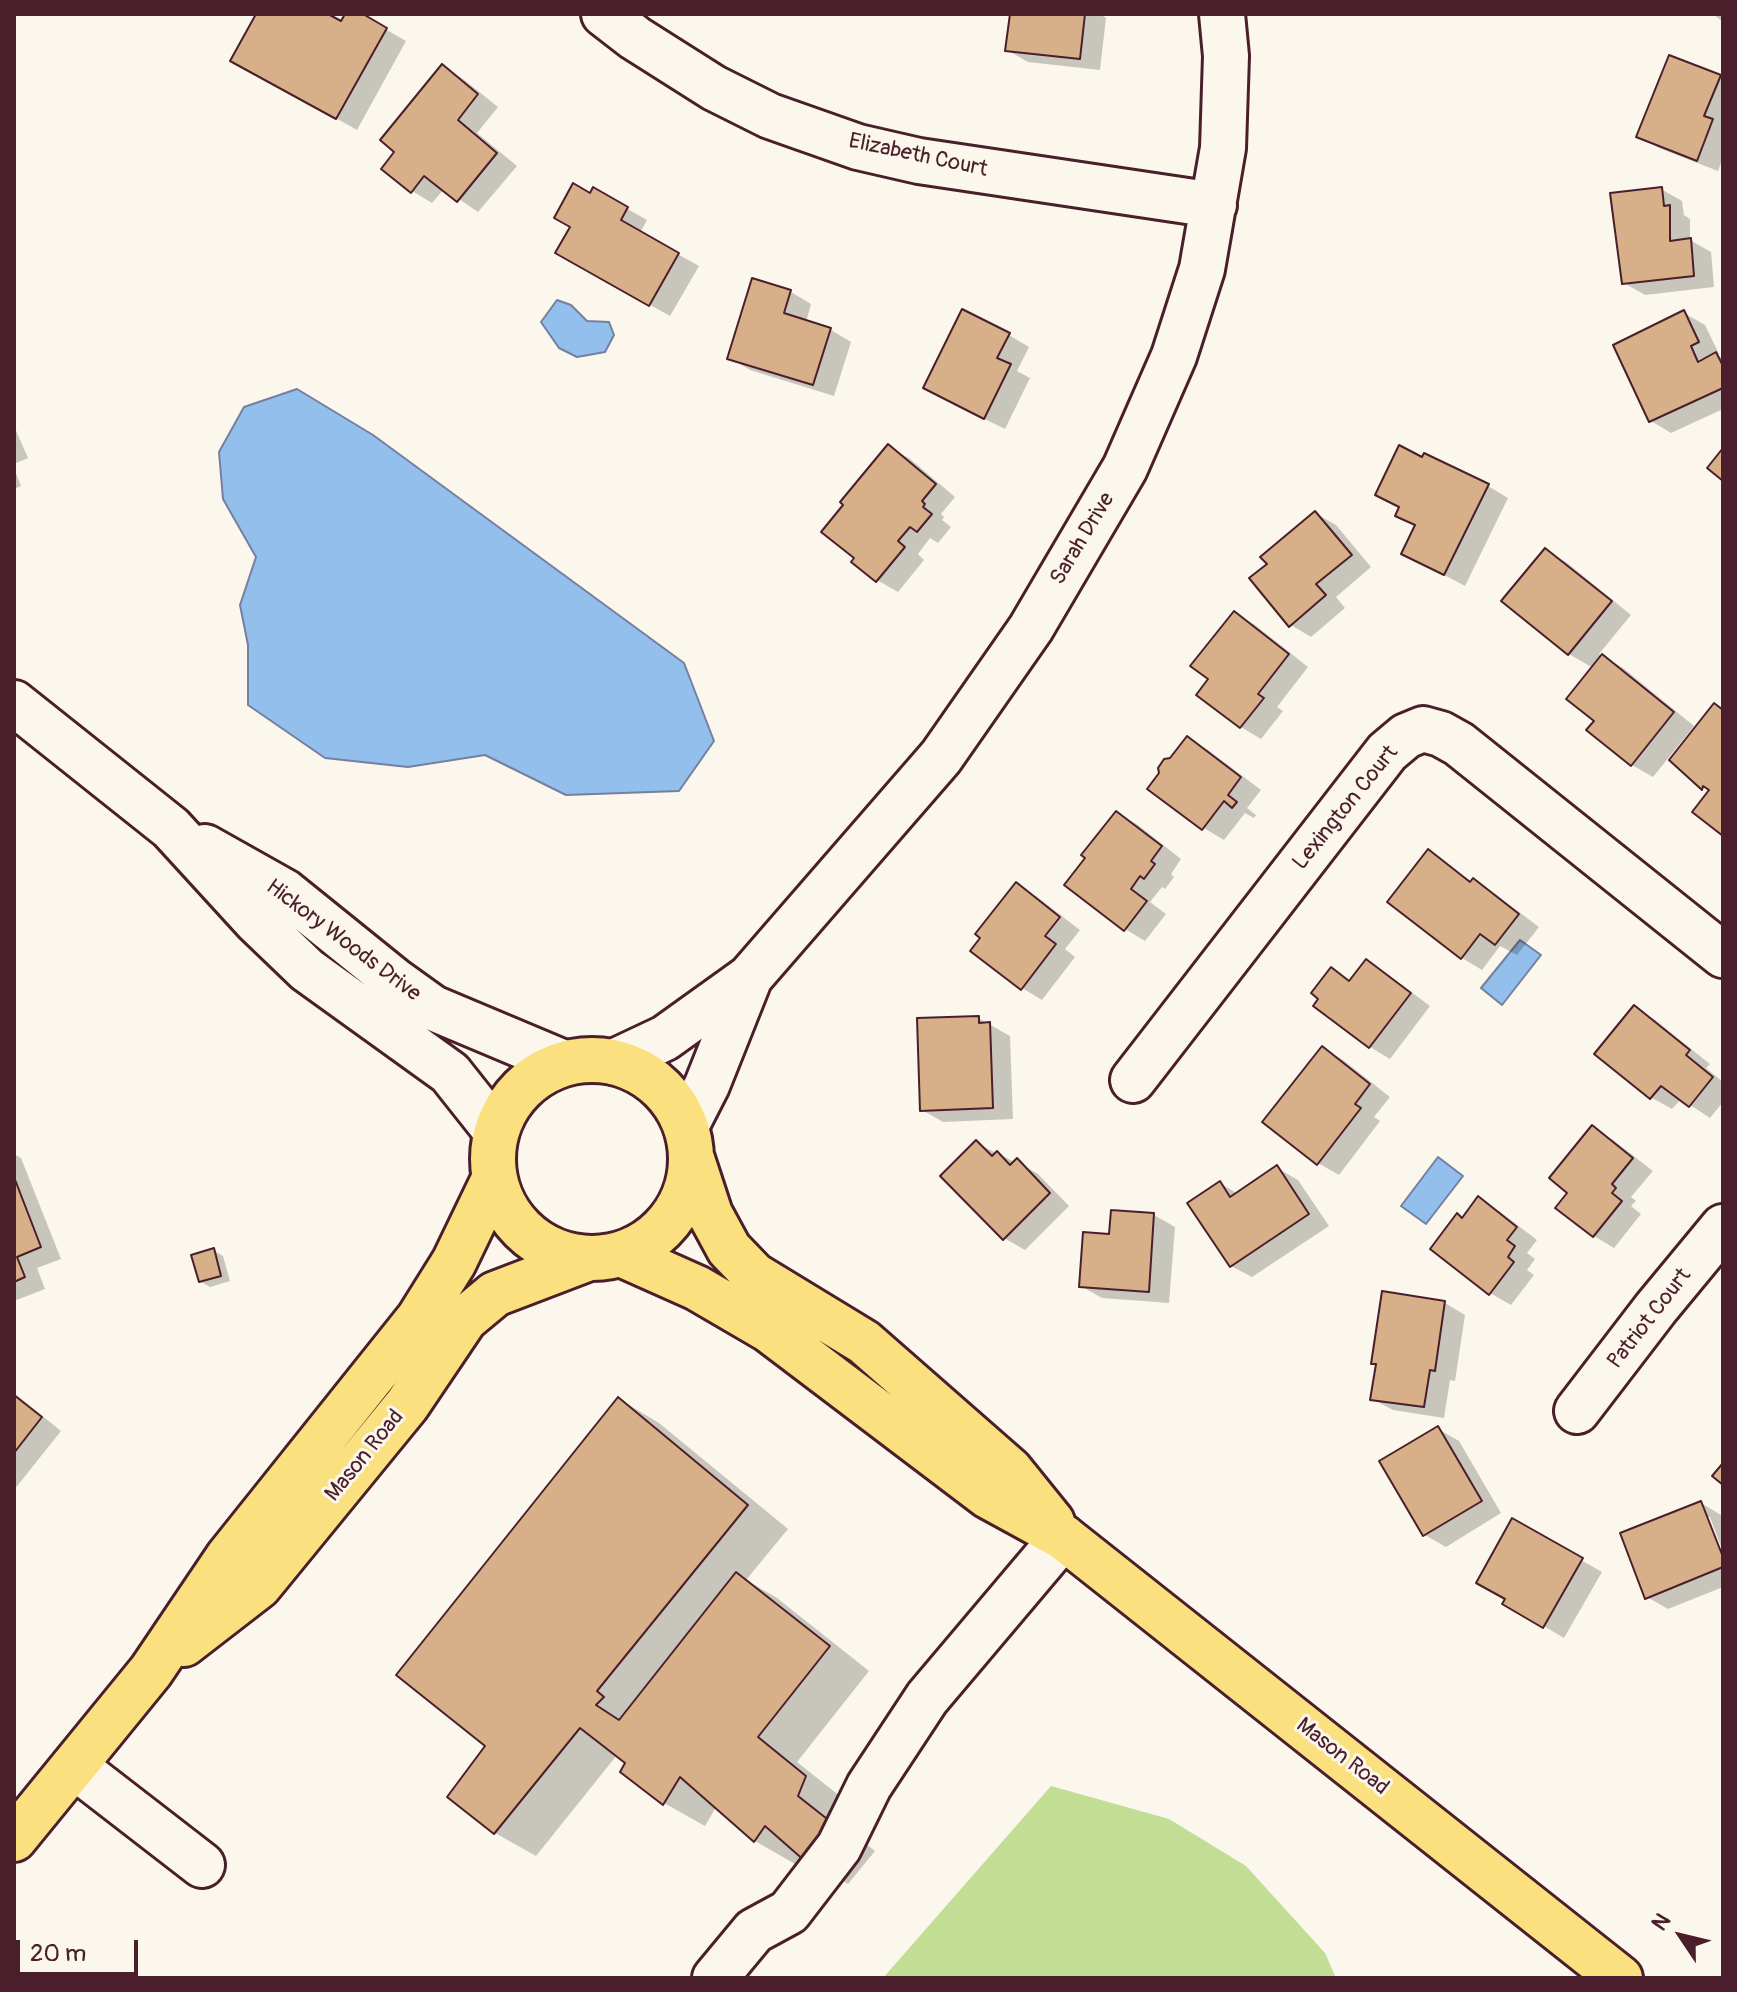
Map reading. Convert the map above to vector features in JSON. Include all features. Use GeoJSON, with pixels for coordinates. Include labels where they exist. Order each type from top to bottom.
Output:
{"type":"FeatureCollection","features":[{"type":"Feature","properties":{"kind":"main road"},"geometry":{"type":"LineString","coordinates":[[614,1062],[645,1074],[670,1097],[689,1143],[687,1191],[672,1218],[650,1240],[603,1257],[553,1251],[525,1234],[505,1209],[494,1179],[492,1155],[496,1131],[518,1091],[539,1075],[564,1063],[614,1062]]}},
{"type":"Feature","properties":{"kind":"main road","name":"Mason Road"},"geometry":{"type":"LineString","coordinates":[[689,1143],[710,1214],[729,1249],[754,1275],[864,1342],[1010,1470],[1063,1537]]}},
{"type":"Feature","properties":{"kind":"main road","name":"Mason Road"},"geometry":{"type":"LineString","coordinates":[[14,1839],[151,1671],[228,1557],[419,1318],[454,1262],[494,1179]]}},
{"type":"Feature","properties":{"kind":"main road","name":"Mason Road"},"geometry":{"type":"LineString","coordinates":[[151,1671],[259,1586],[407,1405],[465,1319],[495,1294],[603,1257],[697,1288],[769,1330],[988,1496],[1063,1537],[1620,1978]]}},
{"type":"Feature","properties":{"kind":"street","name":"Elizabeth Court"},"geometry":{"type":"LineString","coordinates":[[604,14],[635,38],[714,88],[770,116],[858,147],[919,161],[1214,205]]}},
{"type":"Feature","properties":{"kind":"street","name":"Sarah Drive"},"geometry":{"type":"LineString","coordinates":[[614,1062],[665,1038],[750,977],[941,757],[1031,628],[1125,468],[1174,356],[1202,269],[1223,148],[1226,56],[1222,14]]}},
{"type":"Feature","properties":{"kind":"street","name":"Hickory Woods Drive"},"geometry":{"type":"LineString","coordinates":[[14,703],[171,828],[257,922],[307,970],[450,1073],[496,1131]]}},
{"type":"Feature","properties":{"kind":"street","name":"Lexington Court"},"geometry":{"type":"LineString","coordinates":[[1133,1080],[1387,752],[1406,736],[1423,729],[1459,744],[1723,955]]}},
{"type":"Feature","properties":{"kind":"street","name":"Hickory Woods Drive"},"geometry":{"type":"LineString","coordinates":[[171,828],[285,892],[433,1008],[564,1063]]}},
{"type":"Feature","properties":{"kind":"street","name":"Sarah Drive"},"geometry":{"type":"LineString","coordinates":[[689,1143],[707,1085],[750,977]]}},
{"type":"Feature","properties":{"kind":"street","name":"Patriot Court"},"geometry":{"type":"LineString","coordinates":[[1577,1411],[1723,1227]]}},
{"type":"Feature","properties":{"kind":"street"},"geometry":{"type":"LineString","coordinates":[[715,1978],[754,1931],[789,1912],[839,1847],[869,1786],[927,1698],[1063,1537]]}},
{"type":"Feature","properties":{"kind":"street"},"geometry":{"type":"LineString","coordinates":[[74,1766],[202,1865]]}},
{"type":"Feature","properties":{"kind":"green space"},"geometry":{"type":"Polygon","coordinates":[[[1051,1786],[1169,1819],[1246,1866],[1325,1953],[1336,1978],[883,1978],[1051,1786]]]}},
{"type":"Feature","properties":{"kind":"water"},"geometry":{"type":"Polygon","coordinates":[[[557,300],[571,305],[587,321],[609,322],[614,335],[605,352],[577,357],[559,348],[541,322],[557,300]]]}},
{"type":"Feature","properties":{"kind":"water"},"geometry":{"type":"Polygon","coordinates":[[[297,389],[373,435],[684,663],[714,741],[679,791],[566,795],[485,755],[408,767],[325,758],[248,705],[248,645],[240,605],[256,557],[223,499],[219,452],[244,407],[297,389]]]}},
{"type":"Feature","properties":{"kind":"water"},"geometry":{"type":"Polygon","coordinates":[[[1520,940],[1541,955],[1502,1005],[1481,988],[1520,940]]]}},
{"type":"Feature","properties":{"kind":"water"},"geometry":{"type":"Polygon","coordinates":[[[1438,1157],[1463,1176],[1426,1224],[1401,1206],[1438,1157]]]}},
{"type":"Feature","properties":{"kind":"building"},"geometry":{"type":"Polygon","coordinates":[[[256,14],[328,14],[341,21],[345,14],[363,14],[387,28],[336,119],[230,61],[256,14]]]}},
{"type":"Feature","properties":{"kind":"building"},"geometry":{"type":"Polygon","coordinates":[[[1010,14],[1085,14],[1080,59],[1005,51],[1010,14]]]}},
{"type":"Feature","properties":{"kind":"building"},"geometry":{"type":"Polygon","coordinates":[[[1669,55],[1721,75],[1704,116],[1713,119],[1697,161],[1636,137],[1669,55]]]}},
{"type":"Feature","properties":{"kind":"building"},"geometry":{"type":"Polygon","coordinates":[[[442,64],[478,94],[458,120],[497,153],[457,202],[424,176],[411,193],[381,169],[394,152],[380,140],[442,64]]]}},
{"type":"Feature","properties":{"kind":"building"},"geometry":{"type":"Polygon","coordinates":[[[573,183],[590,193],[593,187],[628,207],[621,220],[679,253],[649,306],[555,253],[570,227],[554,218],[573,183]]]}},
{"type":"Feature","properties":{"kind":"building"},"geometry":{"type":"Polygon","coordinates":[[[1662,187],[1664,206],[1670,205],[1670,241],[1691,238],[1694,276],[1622,284],[1610,193],[1662,187]]]}},
{"type":"Feature","properties":{"kind":"building"},"geometry":{"type":"Polygon","coordinates":[[[752,278],[791,290],[784,313],[831,328],[813,385],[727,359],[752,278]]]}},
{"type":"Feature","properties":{"kind":"building"},"geometry":{"type":"Polygon","coordinates":[[[962,309],[1010,333],[997,358],[1011,364],[984,419],[923,388],[962,309]]]}},
{"type":"Feature","properties":{"kind":"building"},"geometry":{"type":"Polygon","coordinates":[[[1684,310],[1699,342],[1691,346],[1698,362],[1716,352],[1723,366],[1723,388],[1649,422],[1613,345],[1684,310]]]}},
{"type":"Feature","properties":{"kind":"building"},"geometry":{"type":"Polygon","coordinates":[[[888,444],[936,484],[922,501],[925,504],[923,507],[932,514],[917,532],[910,527],[898,541],[905,547],[876,582],[851,562],[854,558],[821,532],[843,505],[840,502],[888,444]]]}},
{"type":"Feature","properties":{"kind":"building"},"geometry":{"type":"Polygon","coordinates":[[[1399,445],[1422,457],[1424,453],[1489,484],[1444,575],[1401,554],[1415,525],[1395,516],[1399,507],[1375,495],[1399,445]]]}},
{"type":"Feature","properties":{"kind":"building"},"geometry":{"type":"Polygon","coordinates":[[[1723,448],[1723,481],[1707,468],[1723,448]]]}},
{"type":"Feature","properties":{"kind":"building"},"geometry":{"type":"Polygon","coordinates":[[[1315,511],[1352,555],[1316,584],[1326,595],[1289,627],[1249,578],[1267,564],[1260,557],[1315,511]]]}},
{"type":"Feature","properties":{"kind":"building"},"geometry":{"type":"Polygon","coordinates":[[[1545,548],[1612,601],[1568,655],[1501,601],[1545,548]]]}},
{"type":"Feature","properties":{"kind":"building"},"geometry":{"type":"Polygon","coordinates":[[[1234,611],[1289,654],[1258,694],[1264,698],[1240,728],[1196,695],[1208,679],[1190,666],[1234,611]]]}},
{"type":"Feature","properties":{"kind":"building"},"geometry":{"type":"Polygon","coordinates":[[[1602,654],[1674,712],[1631,766],[1586,730],[1594,721],[1566,699],[1602,654]]]}},
{"type":"Feature","properties":{"kind":"building"},"geometry":{"type":"Polygon","coordinates":[[[1714,703],[1723,710],[1723,836],[1692,812],[1709,790],[1703,786],[1702,790],[1669,760],[1714,703]]]}},
{"type":"Feature","properties":{"kind":"building"},"geometry":{"type":"Polygon","coordinates":[[[1187,736],[1241,777],[1228,795],[1237,802],[1232,808],[1224,801],[1202,830],[1147,789],[1159,773],[1158,768],[1164,759],[1170,758],[1187,736]]]}},
{"type":"Feature","properties":{"kind":"building"},"geometry":{"type":"Polygon","coordinates":[[[1116,811],[1162,846],[1151,861],[1155,864],[1144,879],[1140,876],[1131,889],[1147,901],[1124,931],[1064,885],[1085,858],[1081,855],[1116,811]]]}},
{"type":"Feature","properties":{"kind":"building"},"geometry":{"type":"Polygon","coordinates":[[[1428,849],[1470,882],[1473,878],[1519,914],[1495,945],[1480,934],[1461,959],[1387,902],[1428,849]]]}},
{"type":"Feature","properties":{"kind":"building"},"geometry":{"type":"Polygon","coordinates":[[[1016,882],[1060,917],[1045,936],[1056,944],[1021,990],[970,951],[980,938],[975,934],[1016,882]]]}},
{"type":"Feature","properties":{"kind":"building"},"geometry":{"type":"Polygon","coordinates":[[[1366,959],[1411,993],[1369,1048],[1313,1006],[1318,999],[1311,993],[1331,967],[1349,981],[1366,959]]]}},
{"type":"Feature","properties":{"kind":"building"},"geometry":{"type":"Polygon","coordinates":[[[1634,1005],[1690,1050],[1686,1055],[1713,1077],[1689,1107],[1661,1086],[1650,1099],[1594,1054],[1634,1005]]]}},
{"type":"Feature","properties":{"kind":"building"},"geometry":{"type":"Polygon","coordinates":[[[979,1016],[979,1023],[990,1022],[993,1108],[920,1111],[917,1018],[979,1016]]]}},
{"type":"Feature","properties":{"kind":"building"},"geometry":{"type":"Polygon","coordinates":[[[1322,1046],[1370,1084],[1355,1104],[1361,1108],[1317,1165],[1262,1122],[1322,1046]]]}},
{"type":"Feature","properties":{"kind":"building"},"geometry":{"type":"Polygon","coordinates":[[[1592,1125],[1633,1158],[1612,1184],[1616,1188],[1612,1193],[1622,1201],[1593,1237],[1555,1208],[1567,1193],[1549,1178],[1592,1125]]]}},
{"type":"Feature","properties":{"kind":"building"},"geometry":{"type":"Polygon","coordinates":[[[976,1140],[992,1156],[997,1151],[1010,1165],[1017,1158],[1050,1193],[1003,1240],[940,1176],[976,1140]]]}},
{"type":"Feature","properties":{"kind":"building"},"geometry":{"type":"Polygon","coordinates":[[[1277,1165],[1309,1214],[1230,1267],[1187,1203],[1220,1181],[1230,1197],[1277,1165]]]}},
{"type":"Feature","properties":{"kind":"building"},"geometry":{"type":"Polygon","coordinates":[[[14,1177],[41,1247],[17,1257],[25,1277],[14,1282],[14,1177]]]}},
{"type":"Feature","properties":{"kind":"building"},"geometry":{"type":"Polygon","coordinates":[[[1478,1196],[1517,1227],[1507,1240],[1515,1246],[1508,1257],[1514,1262],[1489,1295],[1430,1249],[1457,1213],[1462,1218],[1478,1196]]]}},
{"type":"Feature","properties":{"kind":"building"},"geometry":{"type":"Polygon","coordinates":[[[1111,1210],[1154,1213],[1149,1292],[1079,1287],[1083,1232],[1109,1234],[1111,1210]]]}},
{"type":"Feature","properties":{"kind":"building"},"geometry":{"type":"Polygon","coordinates":[[[214,1248],[221,1276],[199,1282],[191,1255],[214,1248]]]}},
{"type":"Feature","properties":{"kind":"building"},"geometry":{"type":"Polygon","coordinates":[[[1382,1291],[1445,1301],[1435,1371],[1430,1370],[1424,1407],[1370,1400],[1376,1364],[1371,1364],[1382,1291]]]}},
{"type":"Feature","properties":{"kind":"building"},"geometry":{"type":"Polygon","coordinates":[[[14,1395],[42,1417],[14,1453],[14,1395]]]}},
{"type":"Feature","properties":{"kind":"building"},"geometry":{"type":"Polygon","coordinates":[[[618,1397],[748,1505],[597,1691],[604,1697],[596,1705],[619,1720],[736,1572],[830,1646],[758,1737],[806,1776],[798,1796],[836,1826],[806,1862],[765,1826],[754,1842],[680,1777],[663,1805],[620,1772],[625,1763],[580,1728],[494,1834],[447,1797],[485,1746],[396,1675],[618,1397]]]}},
{"type":"Feature","properties":{"kind":"building"},"geometry":{"type":"Polygon","coordinates":[[[1438,1426],[1482,1501],[1423,1536],[1379,1461],[1438,1426]]]}},
{"type":"Feature","properties":{"kind":"building"},"geometry":{"type":"Polygon","coordinates":[[[1723,1463],[1723,1485],[1712,1476],[1723,1463]]]}},
{"type":"Feature","properties":{"kind":"building"},"geometry":{"type":"Polygon","coordinates":[[[1701,1501],[1723,1557],[1723,1567],[1645,1599],[1620,1533],[1701,1501]]]}},
{"type":"Feature","properties":{"kind":"building"},"geometry":{"type":"Polygon","coordinates":[[[1512,1518],[1583,1558],[1543,1628],[1502,1604],[1505,1599],[1476,1583],[1512,1518]]]}}]}
